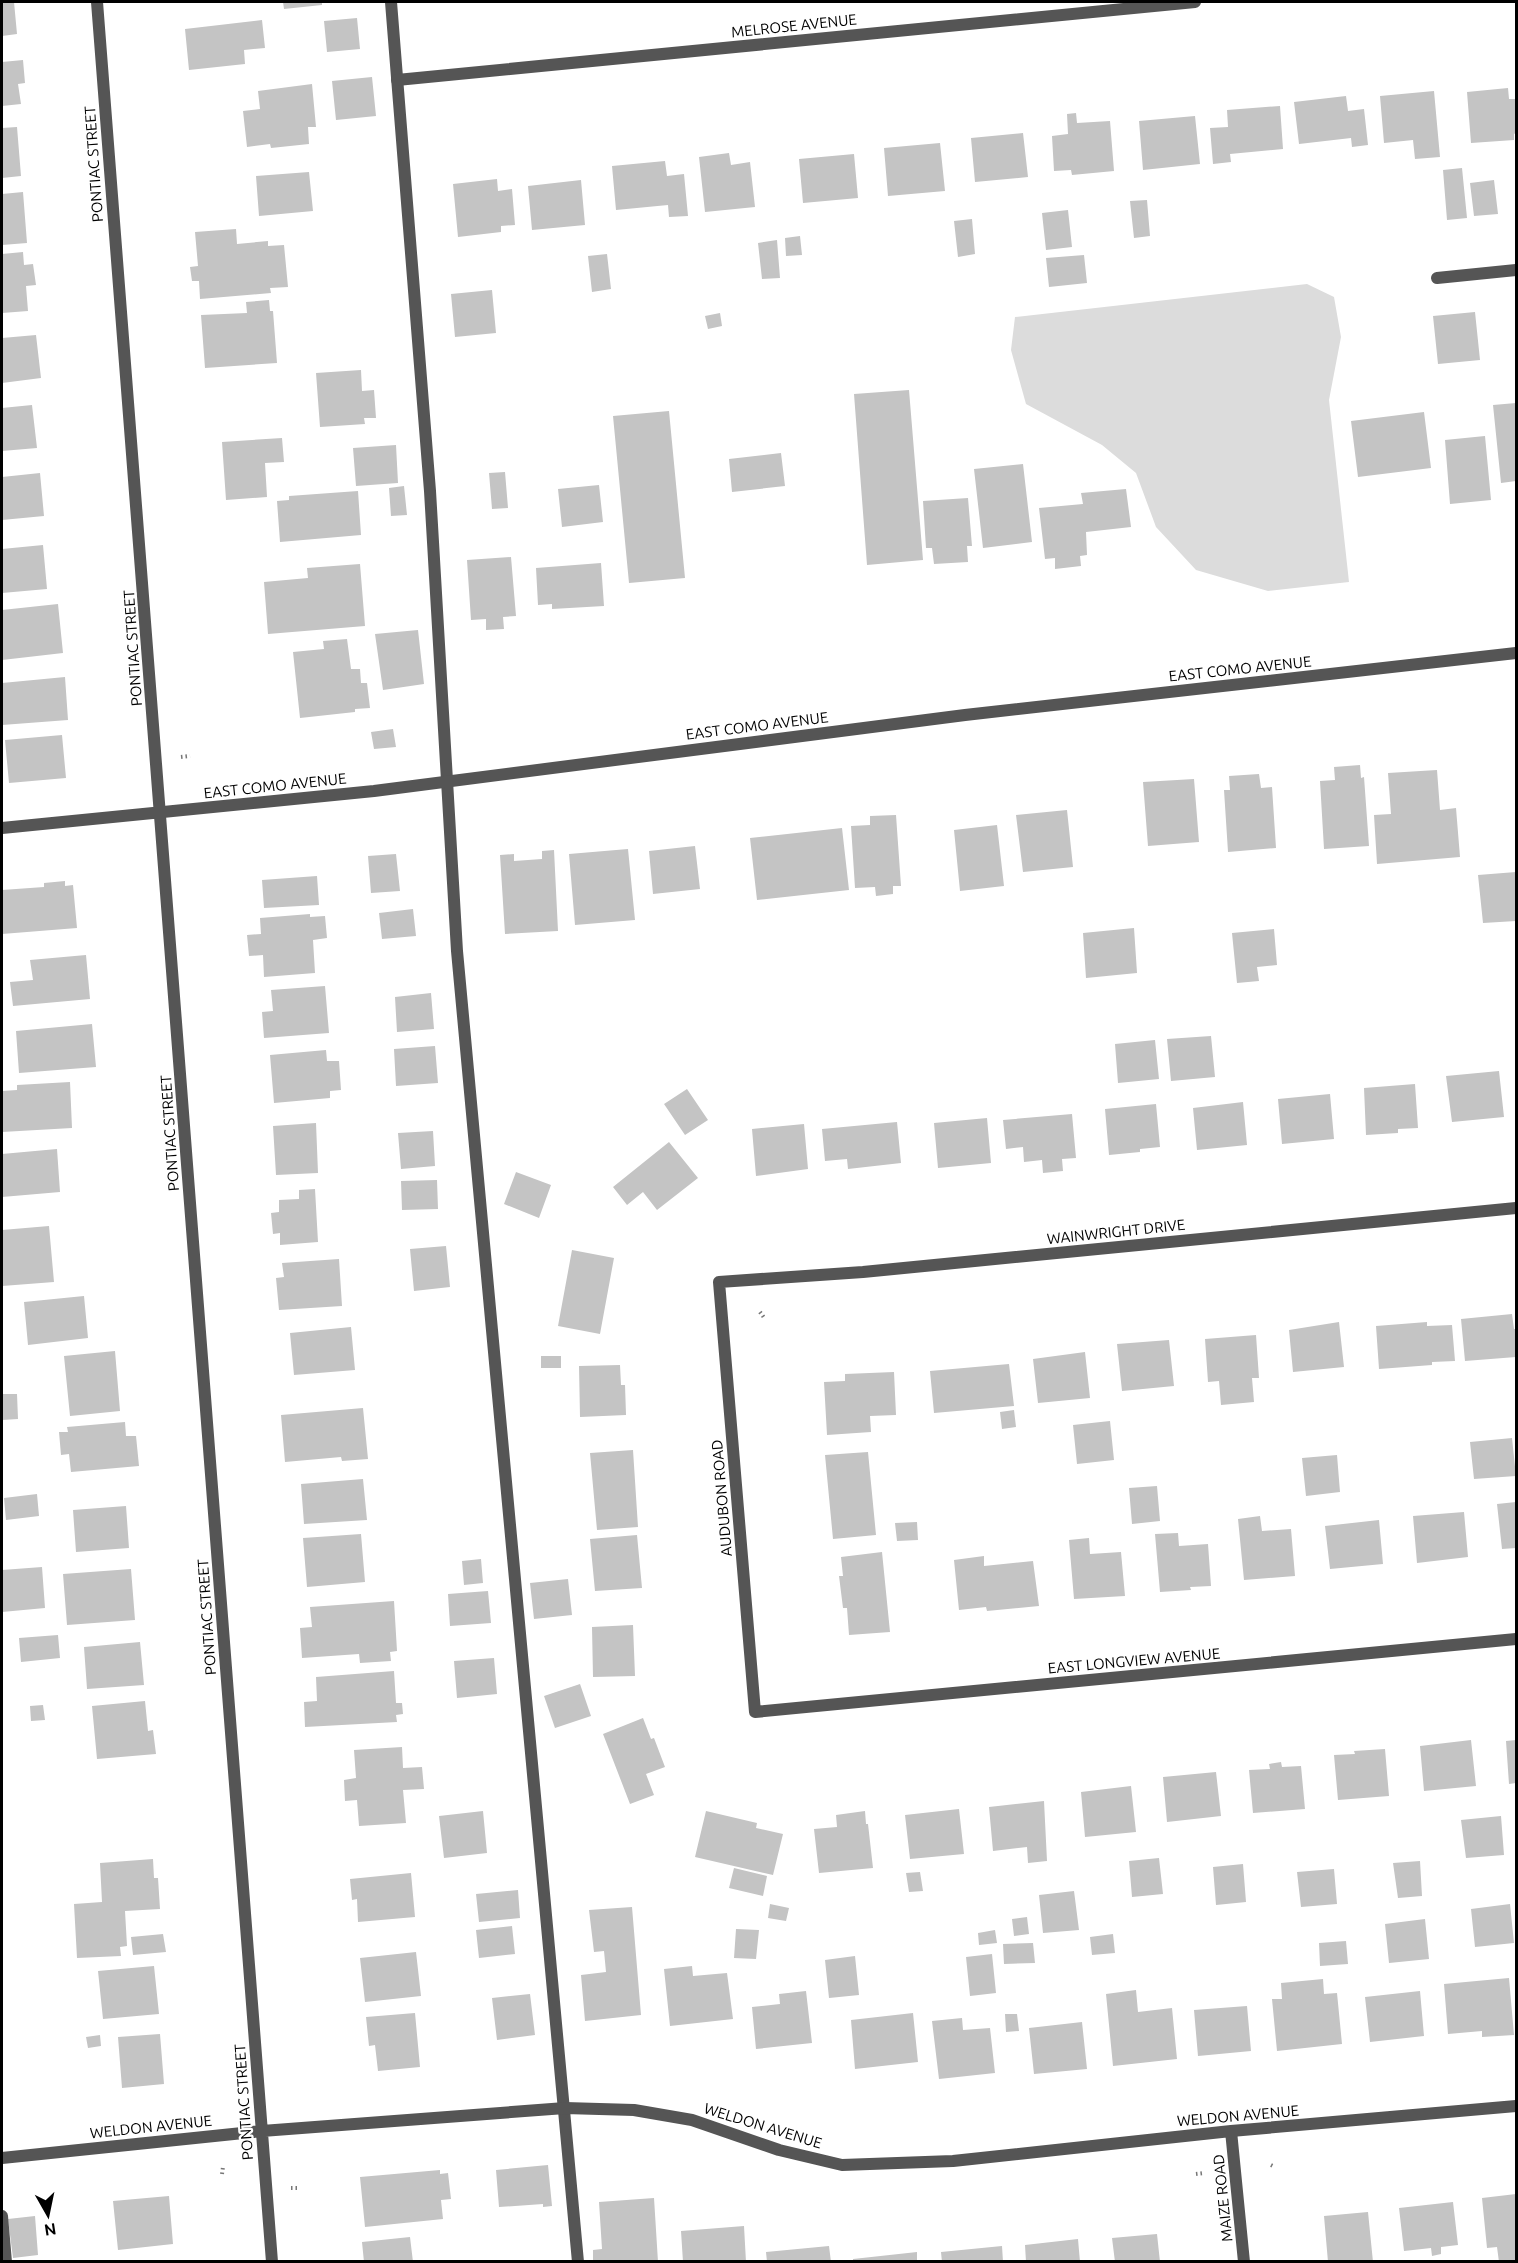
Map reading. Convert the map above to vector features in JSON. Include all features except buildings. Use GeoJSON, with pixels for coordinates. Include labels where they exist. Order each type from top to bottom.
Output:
{"type":"FeatureCollection","features":[{"type":"Feature","properties":{"kind":"street","name":"PONTIAC STREET"},"geometry":{"type":"LineString","coordinates":[[98,2],[272,2262]]}},
{"type":"Feature","properties":{"kind":"street"},"geometry":{"type":"LineString","coordinates":[[391,2],[430,491],[458,963],[579,2262]]}},
{"type":"Feature","properties":{"kind":"street","name":"MELROSE AVENUE"},"geometry":{"type":"LineString","coordinates":[[397,80],[1195,2]]}},
{"type":"Feature","properties":{"kind":"street"},"geometry":{"type":"LineString","coordinates":[[1437,278],[1516,270]]}},
{"type":"Feature","properties":{"kind":"street","name":"EAST COMO AVENUE"},"geometry":{"type":"LineString","coordinates":[[2,828],[446,782],[976,714],[1516,653]]}},
{"type":"Feature","properties":{"kind":"street","name":"WAINWRIGHT DRIVE"},"geometry":{"type":"LineString","coordinates":[[719,1282],[863,1272],[1516,1208]]}},
{"type":"Feature","properties":{"kind":"street","name":"AUDUBON ROAD"},"geometry":{"type":"LineString","coordinates":[[719,1282],[755,1712]]}},
{"type":"Feature","properties":{"kind":"street","name":"EAST LONGVIEW AVENUE"},"geometry":{"type":"LineString","coordinates":[[755,1712],[1516,1639]]}},
{"type":"Feature","properties":{"kind":"street","name":"WELDON AVENUE"},"geometry":{"type":"LineString","coordinates":[[2,2158],[262,2131],[565,2108],[634,2110],[692,2120],[779,2150],[842,2165],[953,2161],[1231,2132],[1516,2106]]}},
{"type":"Feature","properties":{"kind":"street","name":"MAIZE ROAD"},"geometry":{"type":"LineString","coordinates":[[1231,2132],[1244,2262]]}},
{"type":"Feature","properties":{"kind":"street"},"geometry":{"type":"LineString","coordinates":[[2,2216],[6,2262]]}},
{"type":"Feature","properties":{"kind":"path"},"geometry":{"type":"LineString","coordinates":[[181,757],[190,756]]}},
{"type":"Feature","properties":{"kind":"path"},"geometry":{"type":"LineString","coordinates":[[760,1312],[765,1319]]}},
{"type":"Feature","properties":{"kind":"path"},"geometry":{"type":"LineString","coordinates":[[222,2167],[222,2174]]}},
{"type":"Feature","properties":{"kind":"path"},"geometry":{"type":"LineString","coordinates":[[1196,2174],[1203,2173]]}},
{"type":"Feature","properties":{"kind":"shaded area"},"geometry":{"type":"Polygon","coordinates":[[[1307,284],[1334,297],[1341,337],[1329,400],[1349,582],[1268,591],[1196,570],[1156,527],[1136,473],[1102,445],[1026,404],[1011,350],[1015,317],[1307,284]]]}}]}
